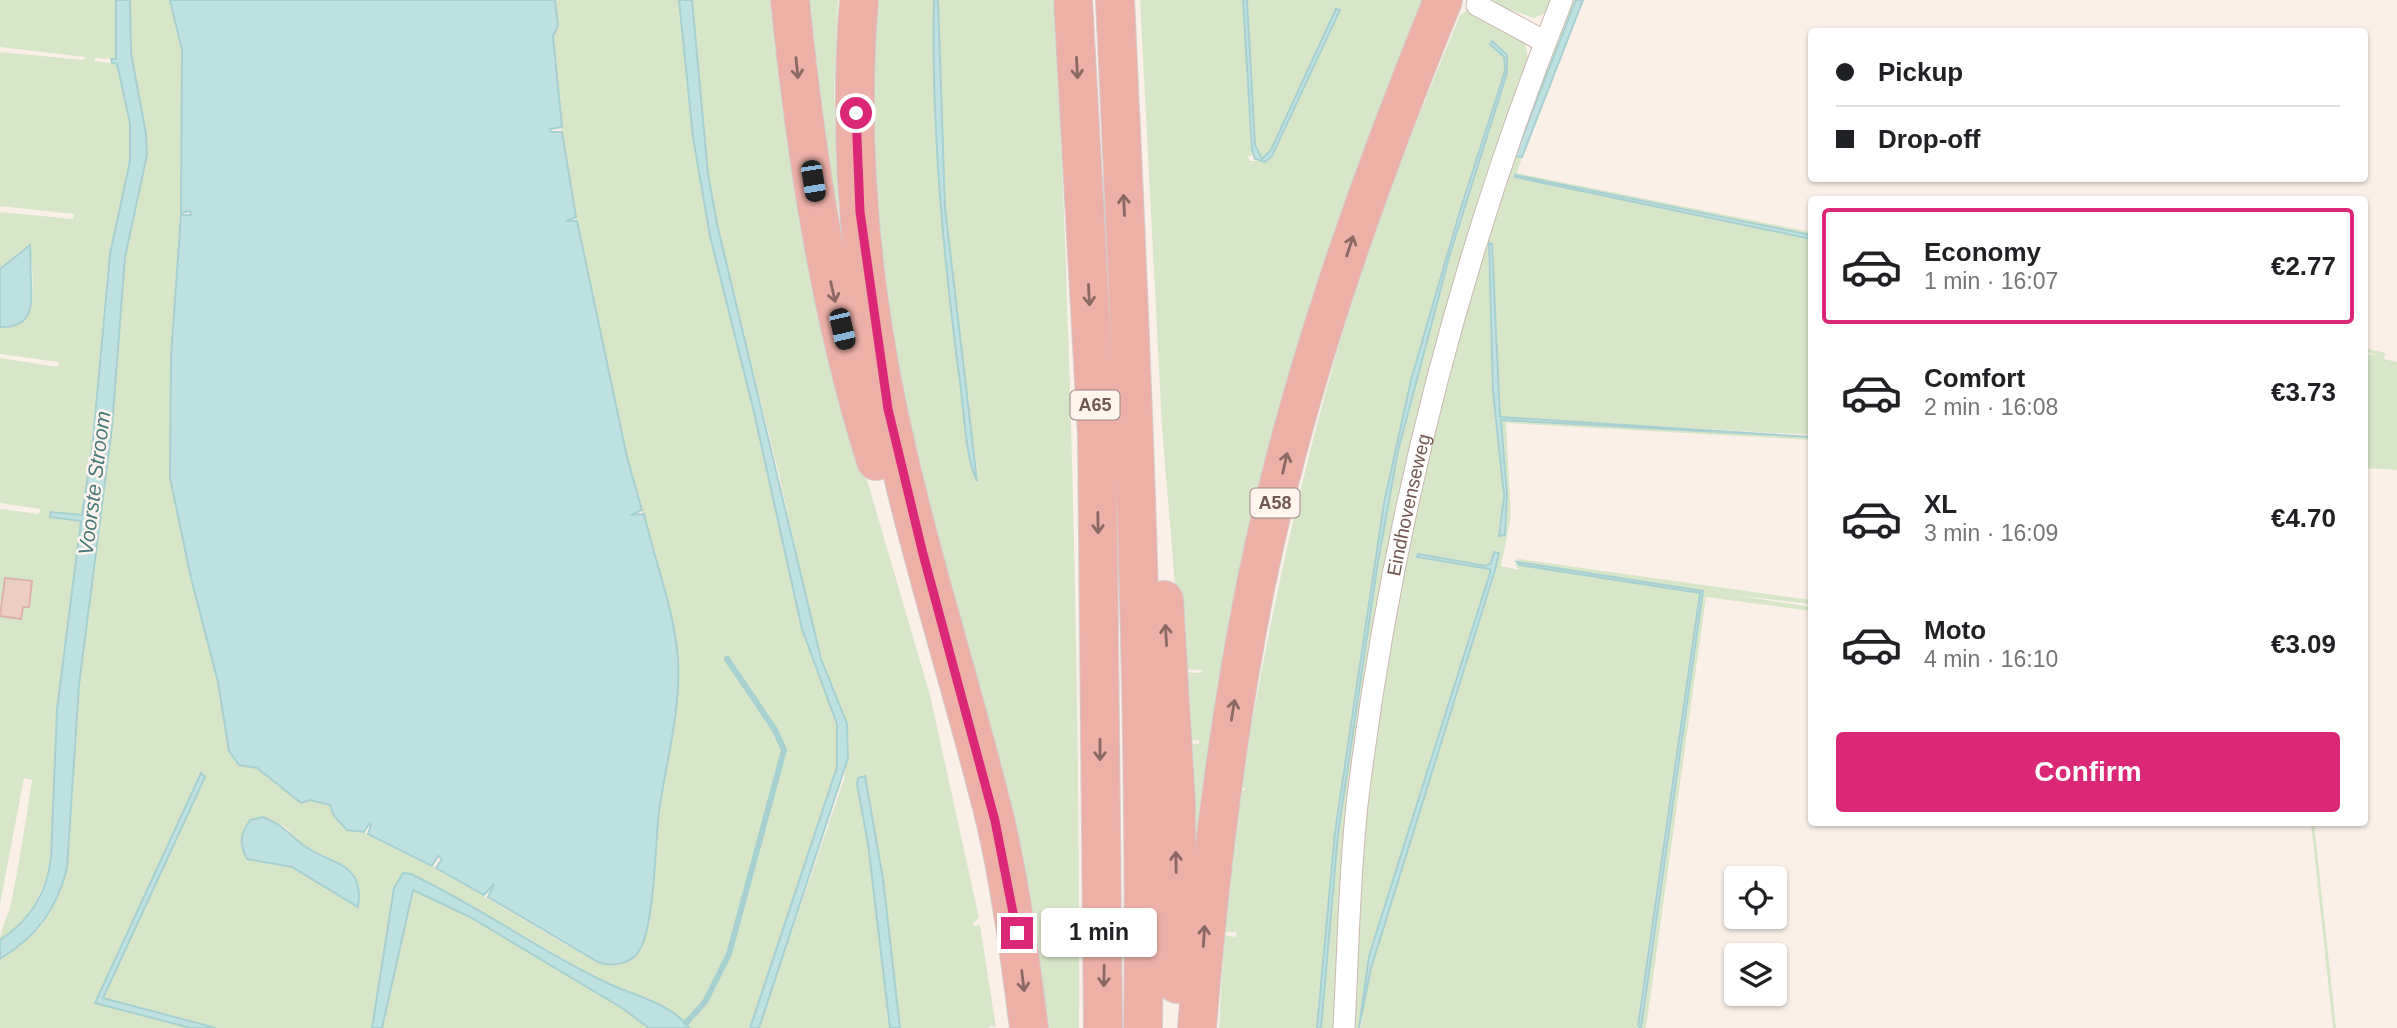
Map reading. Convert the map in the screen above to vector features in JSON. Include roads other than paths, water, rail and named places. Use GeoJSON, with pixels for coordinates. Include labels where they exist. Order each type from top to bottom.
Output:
{"type":"FeatureCollection","features":[{"type":"Feature","properties":{"kind":"highway"},"geometry":{"type":"LineString","coordinates":[[790,0],[801,108],[824,253],[859,405],[881,476],[923,554]]}},
{"type":"Feature","properties":{"kind":"highway"},"geometry":{"type":"LineString","coordinates":[[859,0],[856,113],[860,212],[888,409],[923,554],[995,821],[1017,933],[1029,1028]]}},
{"type":"Feature","properties":{"kind":"highway","name":"A65"},"geometry":{"type":"LineString","coordinates":[[1073,0],[1097,436],[1103,1028]]}},
{"type":"Feature","properties":{"kind":"highway","name":"A65"},"geometry":{"type":"LineString","coordinates":[[1115,0],[1133,396],[1143,803],[1143,1028]]}},
{"type":"Feature","properties":{"kind":"highway","name":"A58"},"geometry":{"type":"LineString","coordinates":[[1197,1028],[1207,895],[1233,708],[1256,582],[1287,455],[1324,325],[1389,132],[1460,3]]}},
{"type":"Feature","properties":{"kind":"highway"},"geometry":{"type":"LineString","coordinates":[[1133,396],[1152,458],[1158,489],[1175,803],[1178,1028]]}},
{"type":"Feature","properties":{"kind":"street","name":"Eindhovenseweg"},"geometry":{"type":"LineString","coordinates":[[1344,1028],[1357,808],[1374,684],[1409,502],[1459,296],[1480,223],[1562,0]]}},
{"type":"Feature","properties":{"kind":"street"},"geometry":{"type":"LineString","coordinates":[[1460,3],[1545,42]]}},
{"type":"Feature","properties":{"kind":"water","name":"Voorste Stroom"},"geometry":{"type":"Polygon","coordinates":[[[116,0],[130,0],[131,53],[146,134],[147,155],[125,257],[112,427],[79,685],[67,868],[57,897],[43,921],[25,941],[0,959],[0,940],[20,924],[35,905],[45,883],[51,858],[57,709],[81,521],[50,517],[51,512],[82,515],[92,450],[110,254],[130,161],[130,123],[117,64],[112,63],[111,59],[116,59],[116,0]]]}},
{"type":"Feature","properties":{"kind":"water"},"geometry":{"type":"Polygon","coordinates":[[[170,0],[555,0],[558,26],[553,36],[562,127],[550,129],[551,132],[562,132],[576,217],[566,221],[577,221],[627,457],[642,510],[631,515],[644,514],[668,604],[678,659],[677,698],[659,812],[651,908],[643,943],[637,954],[629,960],[614,964],[598,962],[488,897],[494,884],[484,895],[436,868],[442,859],[438,856],[432,866],[368,834],[369,824],[364,832],[347,830],[334,816],[330,805],[310,800],[301,803],[257,768],[239,765],[229,751],[218,682],[191,578],[170,478],[171,356],[181,215],[191,215],[190,211],[181,213],[182,50],[170,0]]]}},
{"type":"Feature","properties":{"kind":"water"},"geometry":{"type":"Polygon","coordinates":[[[679,0],[692,0],[708,174],[717,224],[821,659],[847,724],[848,758],[759,1028],[750,1028],[837,767],[837,724],[802,629],[754,412],[710,236],[693,137],[679,0]]]}},
{"type":"Feature","properties":{"kind":"water"},"geometry":{"type":"Polygon","coordinates":[[[934,0],[938,0],[945,208],[977,481],[965,433],[948,287],[936,143],[934,0]]]}},
{"type":"Feature","properties":{"kind":"water"},"geometry":{"type":"Polygon","coordinates":[[[1243,0],[1247,0],[1255,145],[1262,159],[1271,150],[1336,9],[1340,10],[1272,156],[1265,162],[1255,159],[1252,149],[1243,0]]]}},
{"type":"Feature","properties":{"kind":"water"},"geometry":{"type":"Polygon","coordinates":[[[1576,0],[1583,0],[1522,157],[1515,156],[1576,0]]]}},
{"type":"Feature","properties":{"kind":"water"},"geometry":{"type":"Polygon","coordinates":[[[1492,41],[1507,55],[1507,73],[1450,254],[1398,451],[1378,562],[1338,834],[1321,1028],[1317,1028],[1335,832],[1384,503],[1411,380],[1460,211],[1505,71],[1504,57],[1490,44],[1492,41]]]}},
{"type":"Feature","properties":{"kind":"water"},"geometry":{"type":"Polygon","coordinates":[[[1515,177],[1808,234],[1808,238],[1515,177]]]}},
{"type":"Feature","properties":{"kind":"water"},"geometry":{"type":"Polygon","coordinates":[[[1489,243],[1492,244],[1500,417],[1808,437],[1501,420],[1507,494],[1505,535],[1499,536],[1504,496],[1493,391],[1489,243]]]}},
{"type":"Feature","properties":{"kind":"water"},"geometry":{"type":"Polygon","coordinates":[[[30,245],[29,313],[19,323],[0,327],[0,269],[30,245]]]}},
{"type":"Feature","properties":{"kind":"water"},"geometry":{"type":"Polygon","coordinates":[[[1494,552],[1499,553],[1495,570],[1371,968],[1359,1028],[1369,956],[1490,573],[1490,569],[1417,557],[1418,554],[1486,566],[1491,563],[1494,552]]]}},
{"type":"Feature","properties":{"kind":"water"},"geometry":{"type":"Polygon","coordinates":[[[1517,562],[1703,591],[1641,1028],[1638,1026],[1700,593],[1520,565],[1517,562]]]}},
{"type":"Feature","properties":{"kind":"water"},"geometry":{"type":"Polygon","coordinates":[[[201,773],[205,777],[103,998],[216,1028],[191,1028],[95,1003],[201,773]]]}},
{"type":"Feature","properties":{"kind":"water"},"geometry":{"type":"Polygon","coordinates":[[[865,776],[883,879],[900,1028],[890,1028],[868,844],[857,784],[858,778],[865,776]]]}},
{"type":"Feature","properties":{"kind":"water"},"geometry":{"type":"Polygon","coordinates":[[[263,817],[314,852],[351,873],[359,892],[358,907],[292,867],[247,859],[242,844],[244,830],[250,820],[263,817]]]}},
{"type":"Feature","properties":{"kind":"water"},"geometry":{"type":"Polygon","coordinates":[[[403,873],[411,874],[436,887],[605,982],[662,1006],[682,1019],[690,1028],[649,1028],[622,1008],[470,917],[413,890],[382,1028],[372,1028],[394,888],[403,873]]]}},
{"type":"Feature","properties":{"kind":"waterway"},"geometry":{"type":"LineString","coordinates":[[686,1023],[705,1002],[729,954],[784,750],[775,730],[727,659]]}}]}
